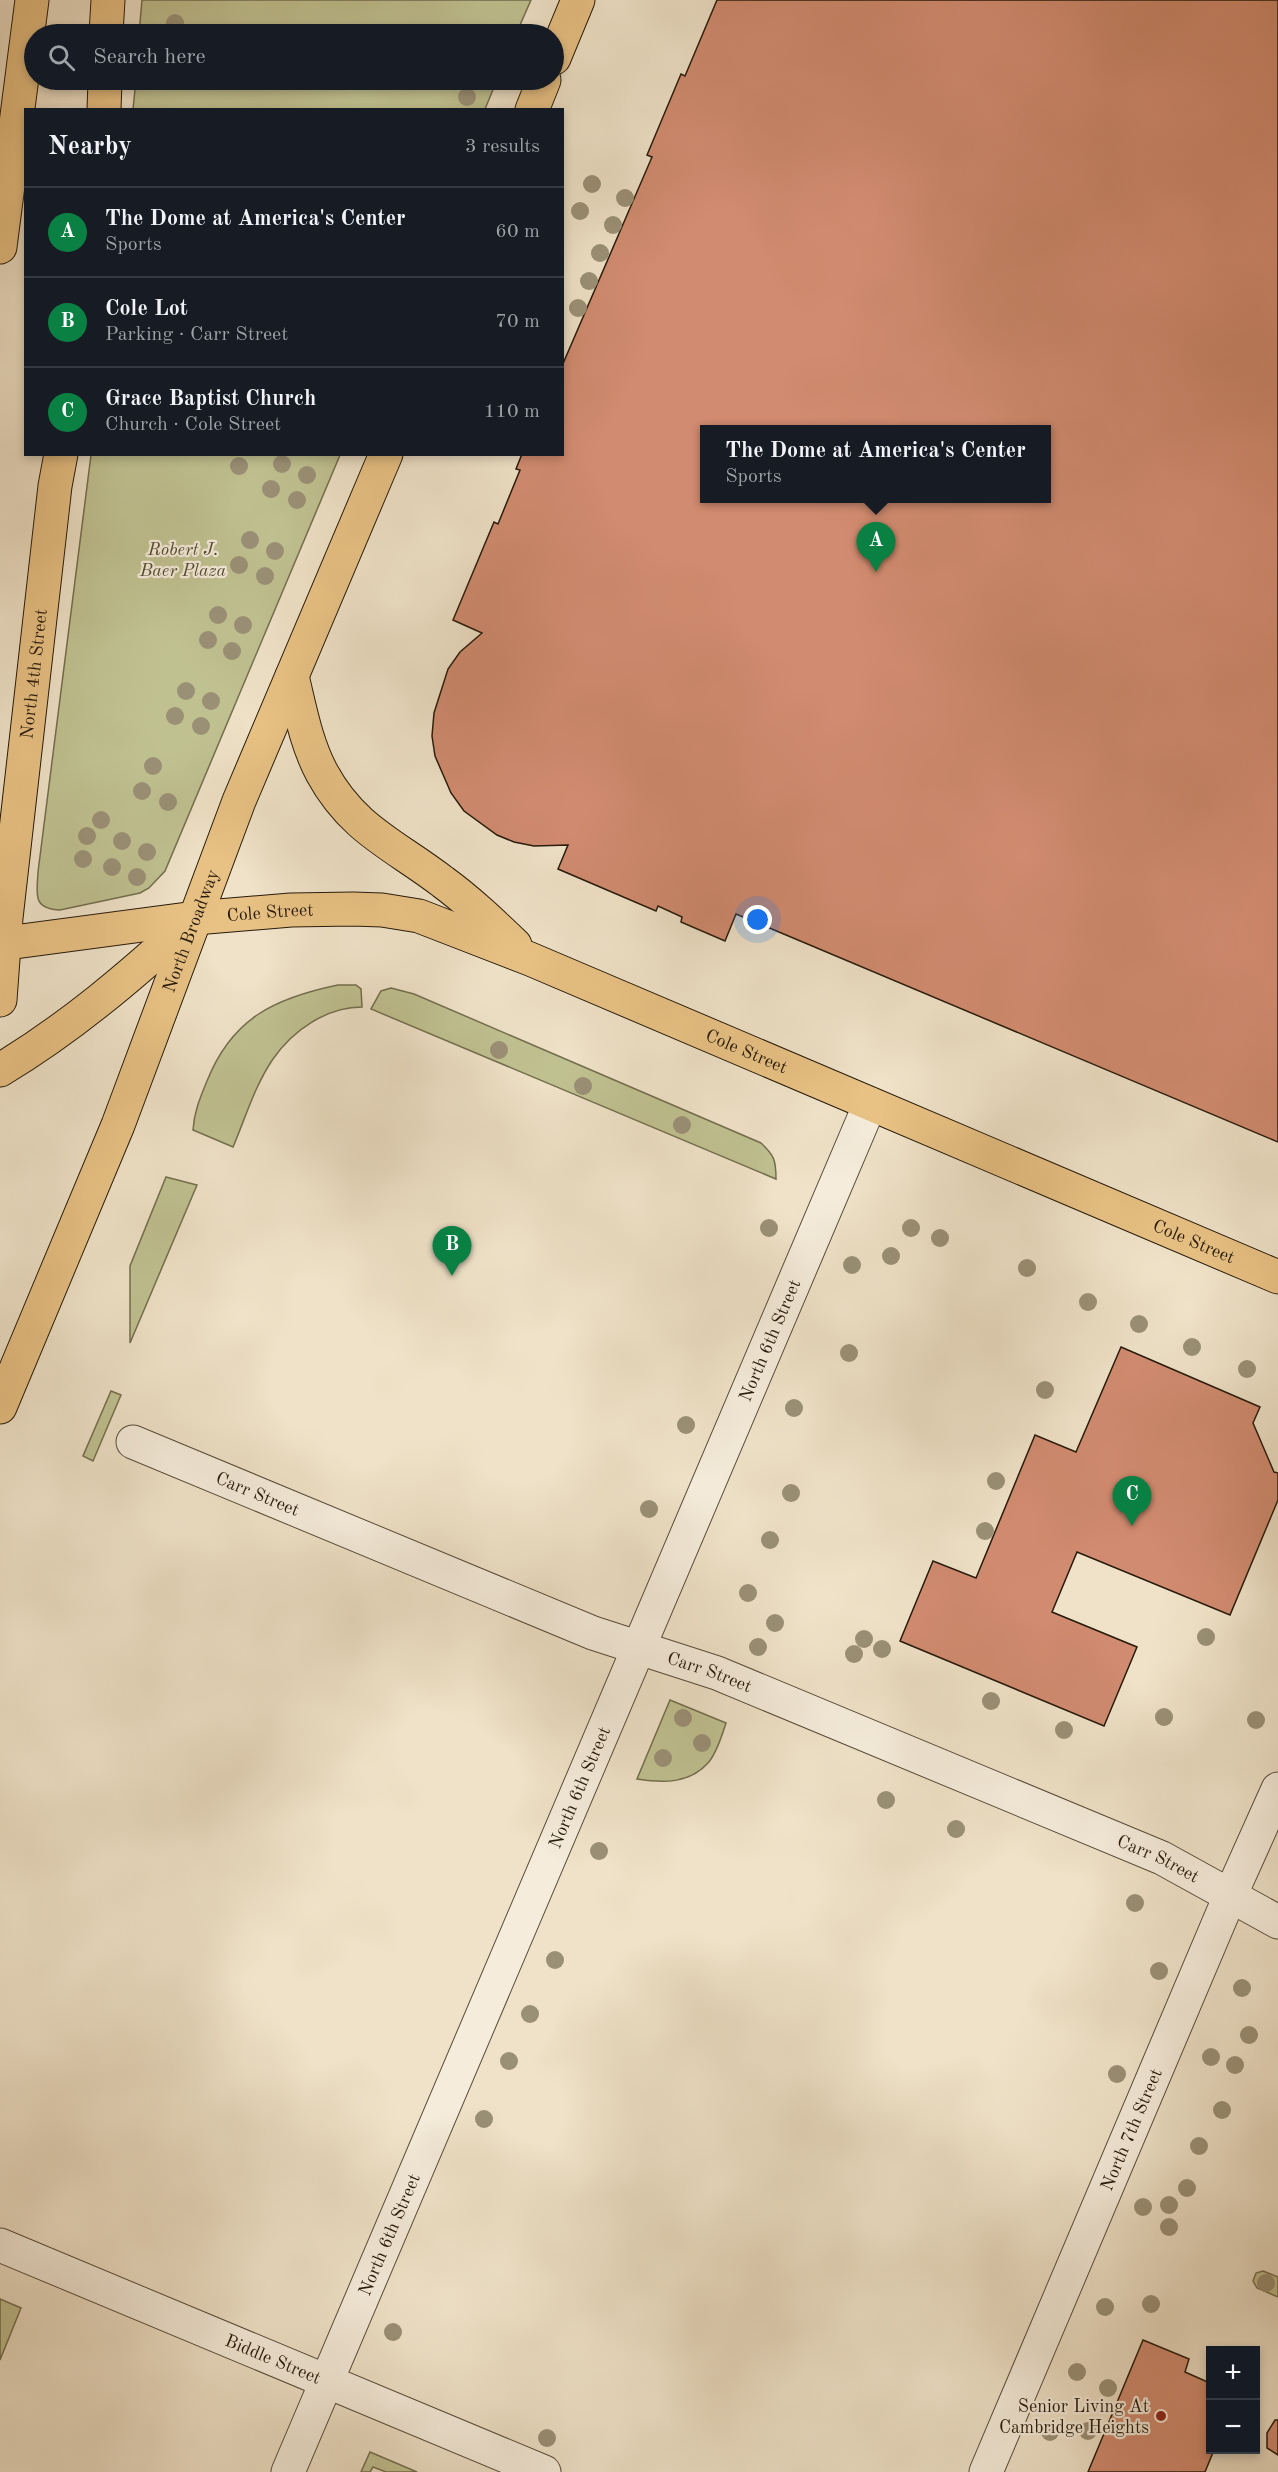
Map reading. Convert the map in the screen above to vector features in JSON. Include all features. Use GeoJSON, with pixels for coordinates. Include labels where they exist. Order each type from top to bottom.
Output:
{"type":"FeatureCollection","features":[{"type":"Feature","properties":{"kind":"main road"},"geometry":{"type":"LineString","coordinates":[[29,24],[32,0]]}},
{"type":"Feature","properties":{"kind":"main road"},"geometry":{"type":"LineString","coordinates":[[107,24],[108,0]]}},
{"type":"Feature","properties":{"kind":"main road"},"geometry":{"type":"LineString","coordinates":[[564,34],[578,0]]}},
{"type":"Feature","properties":{"kind":"main road"},"geometry":{"type":"LineString","coordinates":[[0,246],[24,62]]}},
{"type":"Feature","properties":{"kind":"main road"},"geometry":{"type":"LineString","coordinates":[[104,108],[105,90]]}},
{"type":"Feature","properties":{"kind":"main road"},"geometry":{"type":"LineString","coordinates":[[533,108],[540,90]]}},
{"type":"Feature","properties":{"kind":"main road","name":"North 4th Street"},"geometry":{"type":"LineString","coordinates":[[0,1000],[2,944],[61,456]]}},
{"type":"Feature","properties":{"kind":"main road","name":"North Broadway"},"geometry":{"type":"LineString","coordinates":[[0,1407],[118,1125],[238,801],[385,456]]}},
{"type":"Feature","properties":{"kind":"main road"},"geometry":{"type":"LineString","coordinates":[[292,676],[312,750],[338,799],[369,832],[441,880],[530,959]]}},
{"type":"Feature","properties":{"kind":"main road","name":"Cole Street"},"geometry":{"type":"LineString","coordinates":[[2,944],[195,918],[291,910],[382,910],[419,916],[530,959],[1278,1277]]}},
{"type":"Feature","properties":{"kind":"main road"},"geometry":{"type":"LineString","coordinates":[[0,1070],[35,1049],[84,1014],[141,968],[195,918]]}},
{"type":"Feature","properties":{"kind":"street","name":"North 6th Street"},"geometry":{"type":"LineString","coordinates":[[288,2472],[870,1104]]}},
{"type":"Feature","properties":{"kind":"street","name":"Carr Street"},"geometry":{"type":"LineString","coordinates":[[133,1442],[593,1633],[717,1673],[1162,1858],[1278,1922]]}},
{"type":"Feature","properties":{"kind":"street","name":"North 7th Street"},"geometry":{"type":"LineString","coordinates":[[986,2472],[1230,1896],[1278,1789]]}},
{"type":"Feature","properties":{"kind":"street","name":"Biddle Street"},"geometry":{"type":"LineString","coordinates":[[0,2245],[544,2472]]}},
{"type":"Feature","properties":{"kind":"green space"},"geometry":{"type":"Polygon","coordinates":[[[142,0],[531,0],[520,24],[140,24],[142,0]]]}},
{"type":"Feature","properties":{"kind":"green space"},"geometry":{"type":"Polygon","coordinates":[[[135,90],[493,90],[485,108],[133,108],[135,90]]]}},
{"type":"Feature","properties":{"kind":"green space","name":"Robert J. Baer Plaza"},"geometry":{"type":"Polygon","coordinates":[[[91,456],[340,456],[165,871],[149,888],[140,893],[60,910],[45,907],[40,903],[37,893],[91,456]]]}},
{"type":"Feature","properties":{"kind":"green space"},"geometry":{"type":"Polygon","coordinates":[[[338,985],[356,985],[361,989],[362,1007],[336,1011],[312,1022],[281,1048],[261,1080],[233,1147],[193,1130],[200,1099],[217,1059],[243,1026],[275,1004],[315,990],[338,985]]]}},
{"type":"Feature","properties":{"kind":"green space"},"geometry":{"type":"Polygon","coordinates":[[[391,988],[414,994],[761,1143],[773,1158],[776,1179],[371,1009],[381,991],[391,988]]]}},
{"type":"Feature","properties":{"kind":"green space"},"geometry":{"type":"Polygon","coordinates":[[[166,1177],[197,1185],[130,1343],[130,1266],[166,1177]]]}},
{"type":"Feature","properties":{"kind":"green space"},"geometry":{"type":"Polygon","coordinates":[[[111,1391],[121,1395],[93,1461],[83,1456],[111,1391]]]}},
{"type":"Feature","properties":{"kind":"green space"},"geometry":{"type":"Polygon","coordinates":[[[670,1700],[726,1723],[719,1744],[708,1763],[693,1775],[666,1781],[637,1779],[670,1700]]]}},
{"type":"Feature","properties":{"kind":"green space"},"geometry":{"type":"Polygon","coordinates":[[[1263,2271],[1278,2277],[1278,2297],[1257,2288],[1253,2281],[1256,2273],[1263,2271]]]}},
{"type":"Feature","properties":{"kind":"green space"},"geometry":{"type":"Polygon","coordinates":[[[0,2299],[21,2308],[0,2360],[0,2299]]]}},
{"type":"Feature","properties":{"kind":"green space"},"geometry":{"type":"Polygon","coordinates":[[[370,2452],[417,2472],[386,2472],[373,2467],[370,2472],[361,2472],[370,2452]]]}},
{"type":"Feature","properties":{"kind":"building"},"geometry":{"type":"Polygon","coordinates":[[[717,0],[1278,0],[1278,1142],[736,914],[725,941],[681,922],[682,917],[658,906],[656,911],[558,869],[568,845],[534,846],[514,842],[497,835],[464,811],[451,793],[435,756],[432,736],[434,713],[448,669],[460,652],[482,633],[453,620],[494,522],[498,524],[520,470],[516,469],[521,456],[564,456],[564,361],[652,157],[647,155],[681,74],[685,76],[717,0]]]}},
{"type":"Feature","properties":{"kind":"building"},"geometry":{"type":"Polygon","coordinates":[[[1121,1347],[1260,1407],[1253,1423],[1274,1472],[1278,1473],[1278,1500],[1230,1615],[1077,1552],[1052,1612],[1137,1647],[1104,1726],[900,1641],[933,1561],[976,1578],[1035,1435],[1076,1452],[1121,1347]]]}},
{"type":"Feature","properties":{"kind":"building","name":"Senior Living At Cambridge Heights"},"geometry":{"type":"Polygon","coordinates":[[[1143,2340],[1189,2359],[1185,2372],[1206,2381],[1206,2454],[1212,2454],[1205,2472],[1088,2472],[1143,2340]]]}},
{"type":"Feature","properties":{"kind":"building"},"geometry":{"type":"Polygon","coordinates":[[[1275,2420],[1278,2420],[1278,2455],[1267,2448],[1267,2433],[1275,2420]]]}},
{"type":"Feature","properties":{"kind":"place","name":"The Dome at America's Center"},"geometry":{"type":"Point","coordinates":[876,572]}},
{"type":"Feature","properties":{"kind":"place","name":"Cole Lot"},"geometry":{"type":"Point","coordinates":[452,1276]}},
{"type":"Feature","properties":{"kind":"place","name":"Grace Baptist Church"},"geometry":{"type":"Point","coordinates":[1132,1526]}},
{"type":"Feature","properties":{"kind":"place","name":"Senior Living At Cambridge Heights"},"geometry":{"type":"Point","coordinates":[1161,2416]}}]}
